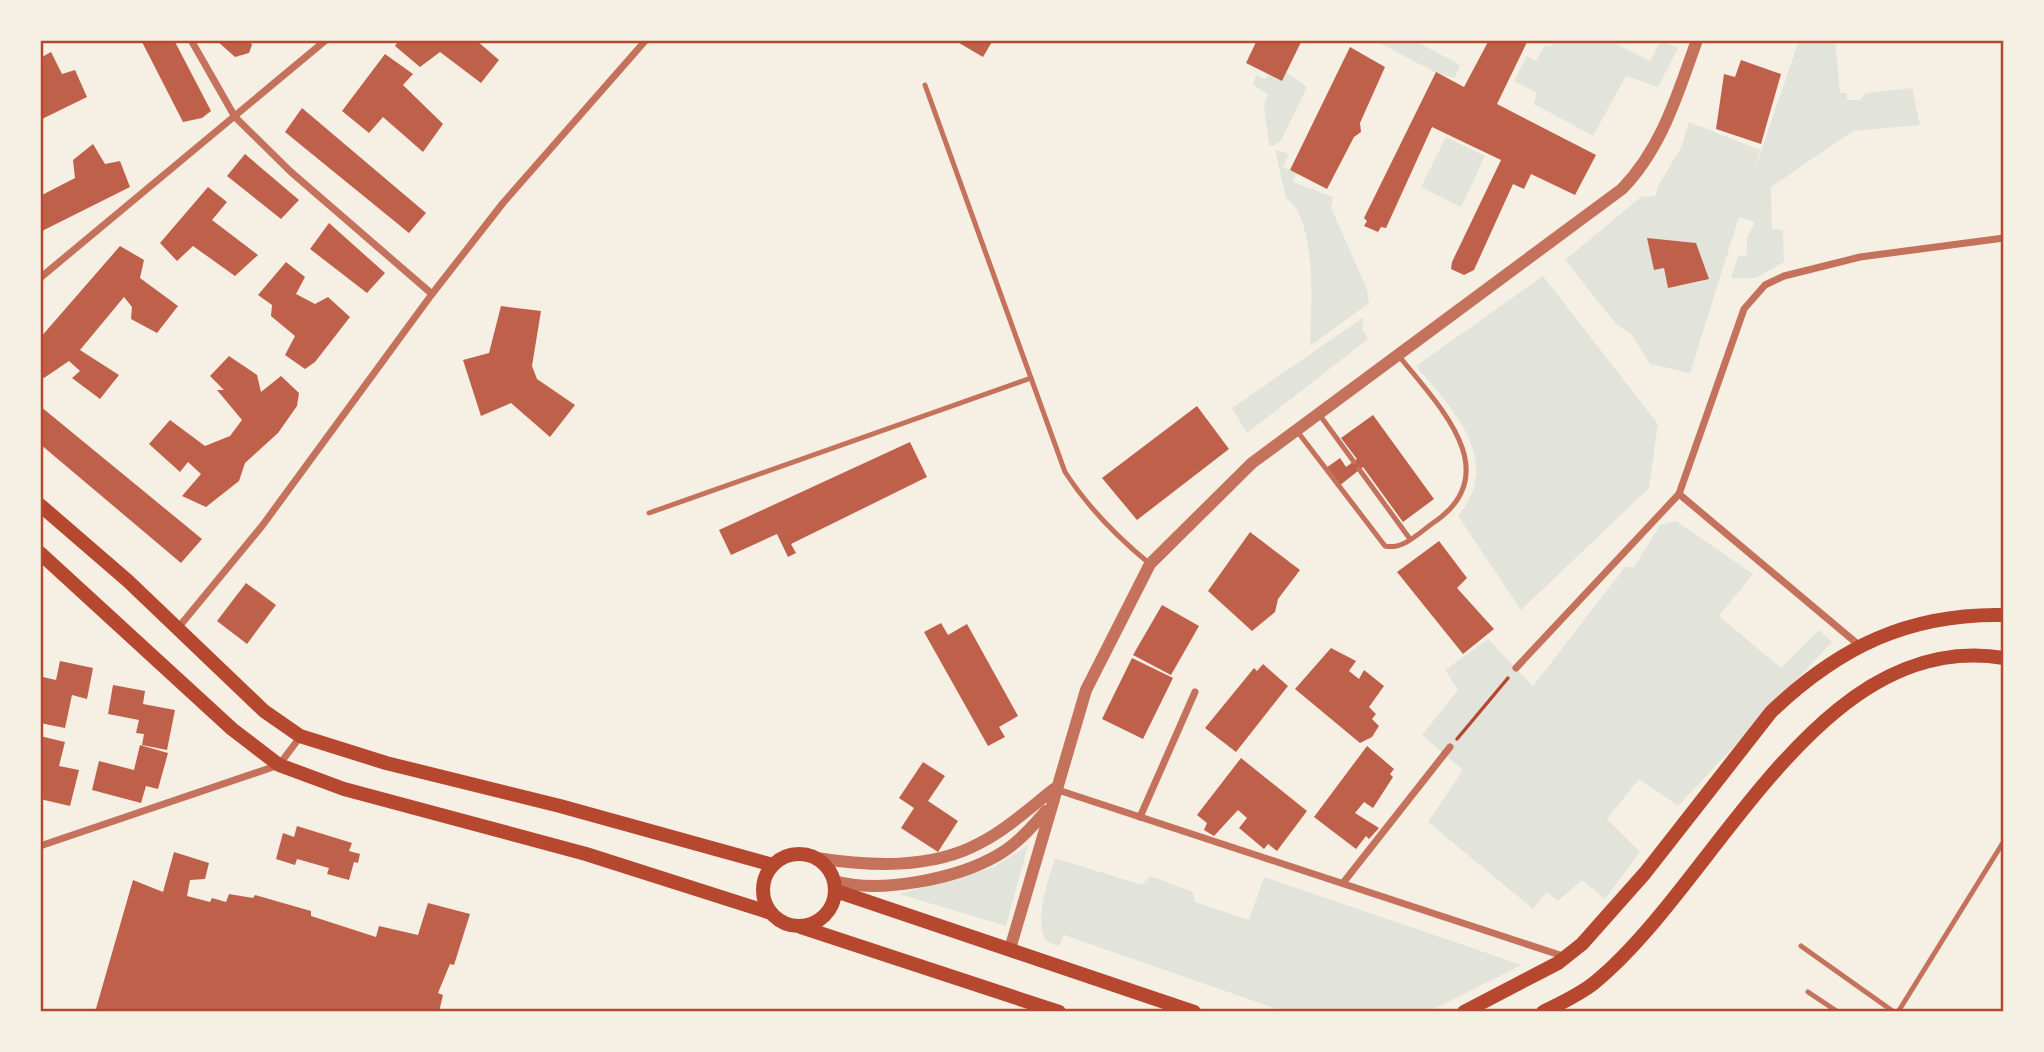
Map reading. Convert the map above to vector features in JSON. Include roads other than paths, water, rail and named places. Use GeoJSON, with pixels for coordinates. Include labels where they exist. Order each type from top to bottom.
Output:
{"type":"FeatureCollection","features":[{"type":"Feature","properties":{"kind":"main road"},"geometry":{"type":"LineString","coordinates":[[40,505],[178,629],[264,711],[300,736],[386,763],[560,806],[773,865]]}},
{"type":"Feature","properties":{"kind":"main road"},"geometry":{"type":"LineString","coordinates":[[40,553],[232,729],[279,765],[344,789],[586,854],[771,914],[790,925],[1059,1012]]}},
{"type":"Feature","properties":{"kind":"main road"},"geometry":{"type":"LineString","coordinates":[[1464,1012],[1566,957],[1596,930],[1771,712],[1795,689],[1833,661],[1911,624],[1952,616],[2004,615]]}},
{"type":"Feature","properties":{"kind":"main road"},"geometry":{"type":"LineString","coordinates":[[1544,1012],[1575,996],[1611,968],[1785,761],[1816,727],[1844,704],[1874,684],[1914,667],[1953,657],[2004,658]]}},
{"type":"Feature","properties":{"kind":"main road"},"geometry":{"type":"LineString","coordinates":[[771,914],[763,894],[763,884],[773,865],[793,855],[816,858],[831,872],[835,886],[834,902],[821,919],[801,927]]}},
{"type":"Feature","properties":{"kind":"main road"},"geometry":{"type":"LineString","coordinates":[[835,886],[1194,1012]]}},
{"type":"Feature","properties":{"kind":"street"},"geometry":{"type":"LineString","coordinates":[[191,40],[235,117],[291,172],[432,294]]}},
{"type":"Feature","properties":{"kind":"street"},"geometry":{"type":"LineString","coordinates":[[40,278],[327,40]]}},
{"type":"Feature","properties":{"kind":"street"},"geometry":{"type":"LineString","coordinates":[[178,629],[262,526],[432,294],[503,203],[646,40]]}},
{"type":"Feature","properties":{"kind":"street"},"geometry":{"type":"LineString","coordinates":[[1010,949],[1049,808],[1086,690],[1150,564],[1228,485],[1297,430],[1622,189],[1641,170],[1674,106],[1697,40]]}},
{"type":"Feature","properties":{"kind":"street"},"geometry":{"type":"LineString","coordinates":[[1516,668],[1679,494],[1744,309],[1765,285],[1784,276],[1860,257],[2004,239]]}},
{"type":"Feature","properties":{"kind":"street"},"geometry":{"type":"LineString","coordinates":[[1679,494],[1860,646]]}},
{"type":"Feature","properties":{"kind":"street"},"geometry":{"type":"LineString","coordinates":[[1140,817],[1195,692]]}},
{"type":"Feature","properties":{"kind":"street"},"geometry":{"type":"LineString","coordinates":[[40,846],[279,765],[300,736]]}},
{"type":"Feature","properties":{"kind":"street"},"geometry":{"type":"LineString","coordinates":[[1343,883],[1450,747]]}},
{"type":"Feature","properties":{"kind":"street"},"geometry":{"type":"LineString","coordinates":[[1055,788],[1566,957]]}},
{"type":"Feature","properties":{"kind":"street"},"geometry":{"type":"LineString","coordinates":[[816,858],[860,864],[939,858],[979,844],[1055,788]]}},
{"type":"Feature","properties":{"kind":"street"},"geometry":{"type":"LineString","coordinates":[[835,886],[884,886],[964,870],[1006,849],[1049,808]]}},
{"type":"Feature","properties":{"kind":"lane"},"geometry":{"type":"LineString","coordinates":[[925,85],[1065,472],[1082,498],[1115,535],[1150,564]]}},
{"type":"Feature","properties":{"kind":"lane"},"geometry":{"type":"LineString","coordinates":[[1297,430],[1381,544],[1395,547],[1457,505],[1464,491],[1467,473],[1465,449],[1456,431],[1399,356]]}},
{"type":"Feature","properties":{"kind":"lane"},"geometry":{"type":"LineString","coordinates":[[649,513],[770,467],[1031,377]]}},
{"type":"Feature","properties":{"kind":"lane"},"geometry":{"type":"LineString","coordinates":[[1319,414],[1354,462]]}},
{"type":"Feature","properties":{"kind":"lane"},"geometry":{"type":"LineString","coordinates":[[1359,469],[1410,539]]}},
{"type":"Feature","properties":{"kind":"lane"},"geometry":{"type":"LineString","coordinates":[[1801,946],[1896,1012],[2004,841]]}},
{"type":"Feature","properties":{"kind":"lane"},"geometry":{"type":"LineString","coordinates":[[1808,992],[1838,1012]]}}]}
